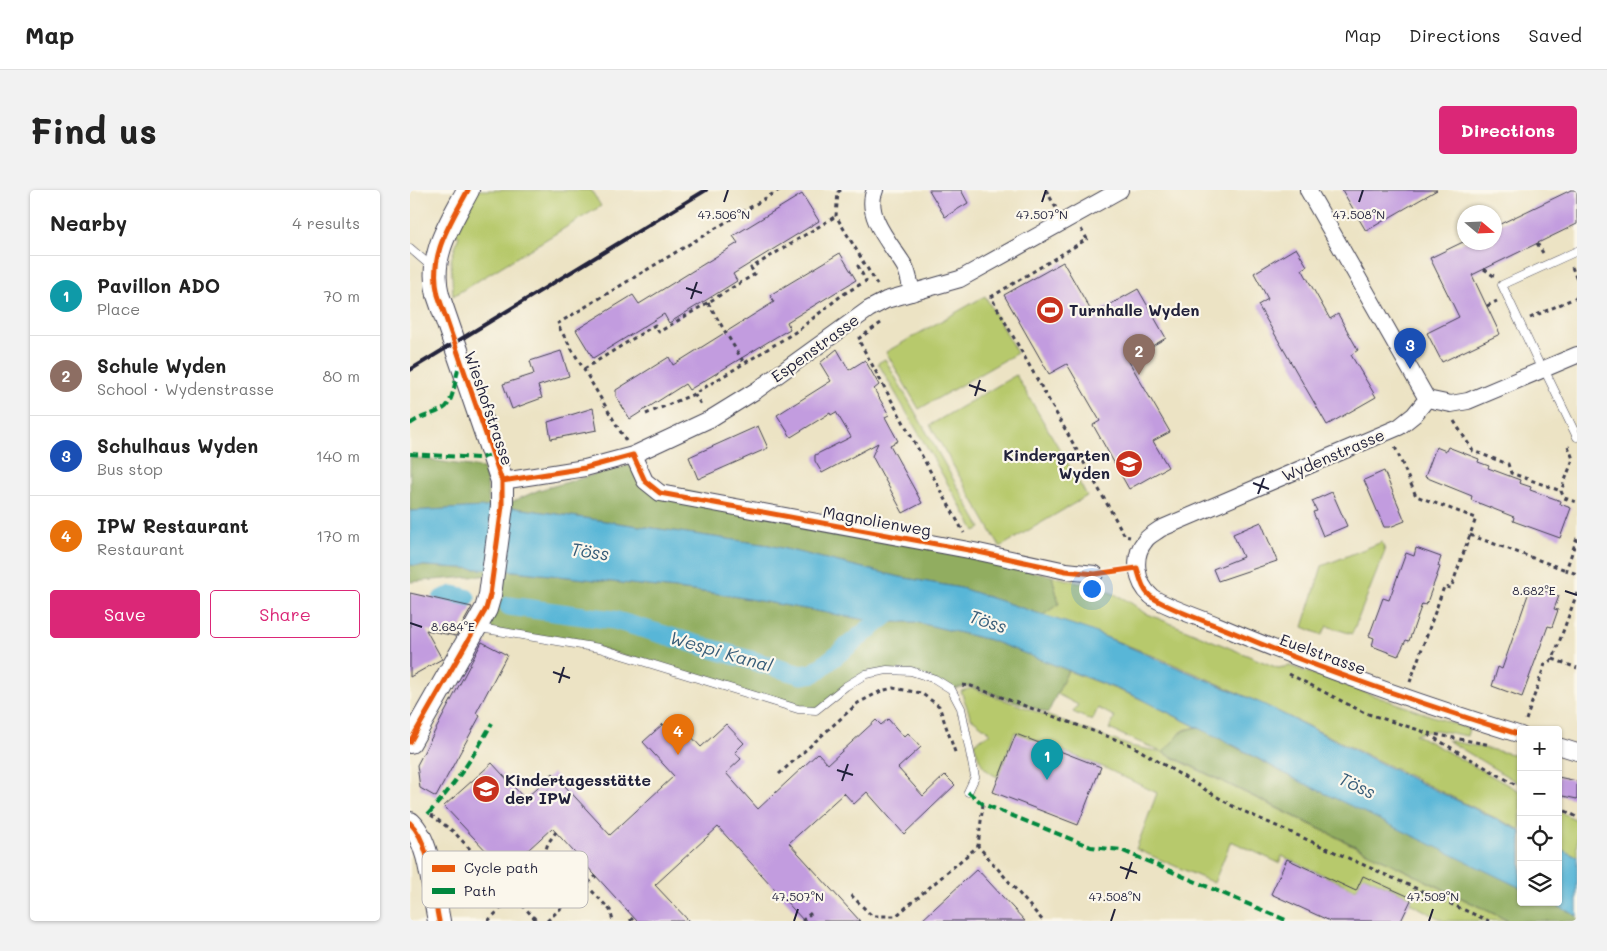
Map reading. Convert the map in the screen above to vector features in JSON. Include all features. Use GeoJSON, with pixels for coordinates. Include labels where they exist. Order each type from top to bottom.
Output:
{"type":"FeatureCollection","features":[{"type":"Feature","properties":{"kind":"street","name":"Wieshofstrasse"},"geometry":{"type":"LineString","coordinates":[[410,742],[486,609],[493,575],[502,506],[502,481],[438,295],[434,269],[444,235],[468,190]]}},
{"type":"Feature","properties":{"kind":"street"},"geometry":{"type":"LineString","coordinates":[[875,190],[872,200],[874,213],[905,267],[912,293]]}},
{"type":"Feature","properties":{"kind":"street","name":"Espenstrasse"},"geometry":{"type":"LineString","coordinates":[[502,481],[585,468],[633,455],[710,419],[757,390],[850,321],[886,300],[942,286],[980,270],[1120,190]]}},
{"type":"Feature","properties":{"kind":"street"},"geometry":{"type":"LineString","coordinates":[[1308,190],[1427,400],[1451,404],[1468,401],[1577,354]]}},
{"type":"Feature","properties":{"kind":"street","name":"Wydenstrasse"},"geometry":{"type":"LineString","coordinates":[[1145,541],[1160,529],[1399,427],[1414,415],[1427,400]]}},
{"type":"Feature","properties":{"kind":"street","name":"Magnolienweg"},"geometry":{"type":"LineString","coordinates":[[633,455],[645,481],[660,493],[974,551],[1066,571],[1095,574]]}},
{"type":"Feature","properties":{"kind":"street","name":"Euelstrasse"},"geometry":{"type":"LineString","coordinates":[[1145,541],[1137,554],[1137,568],[1141,583],[1151,597],[1276,650],[1404,697],[1517,734]]}},
{"type":"Feature","properties":{"kind":"street"},"geometry":{"type":"LineString","coordinates":[[1562,747],[1577,752]]}},
{"type":"Feature","properties":{"kind":"street"},"geometry":{"type":"LineString","coordinates":[[419,818],[421,838],[426,851]]}},
{"type":"Feature","properties":{"kind":"street"},"geometry":{"type":"LineString","coordinates":[[436,908],[438,921]]}},
{"type":"Feature","properties":{"kind":"lane"},"geometry":{"type":"LineString","coordinates":[[410,248],[434,269]]}},
{"type":"Feature","properties":{"kind":"lane"},"geometry":{"type":"LineString","coordinates":[[1577,250],[1502,285],[1577,438]]}},
{"type":"Feature","properties":{"kind":"lane"},"geometry":{"type":"LineString","coordinates":[[477,625],[486,630],[598,648],[798,709],[816,710],[846,686],[866,674],[887,670],[919,674],[935,679],[951,689],[961,708],[975,777],[968,792]]}},
{"type":"Feature","properties":{"kind":"path"},"geometry":{"type":"LineString","coordinates":[[625,440],[558,324],[779,190]]}},
{"type":"Feature","properties":{"kind":"path"},"geometry":{"type":"LineString","coordinates":[[841,190],[838,192],[836,216],[886,300]]}},
{"type":"Feature","properties":{"kind":"path"},"geometry":{"type":"LineString","coordinates":[[1046,190],[1059,212]]}},
{"type":"Feature","properties":{"kind":"path"},"geometry":{"type":"LineString","coordinates":[[584,369],[655,325],[660,332],[708,303],[755,274],[751,268],[836,216]]}},
{"type":"Feature","properties":{"kind":"path"},"geometry":{"type":"LineString","coordinates":[[1081,229],[1087,239],[991,297],[1125,536],[1145,541]]}},
{"type":"Feature","properties":{"kind":"path"},"geometry":{"type":"LineString","coordinates":[[646,414],[694,394],[796,331],[842,295],[866,281],[858,266],[864,262]]}},
{"type":"Feature","properties":{"kind":"path"},"geometry":{"type":"LineString","coordinates":[[1519,323],[1577,297]]}},
{"type":"Feature","properties":{"kind":"path"},"geometry":{"type":"LineString","coordinates":[[708,303],[744,363]]}},
{"type":"Feature","properties":{"kind":"path"},"geometry":{"type":"LineString","coordinates":[[878,327],[858,340],[974,551]]}},
{"type":"Feature","properties":{"kind":"path"},"geometry":{"type":"LineString","coordinates":[[1453,420],[1472,450],[1508,464],[1511,473],[1560,491],[1564,498],[1577,502]]}},
{"type":"Feature","properties":{"kind":"path"},"geometry":{"type":"LineString","coordinates":[[1560,491],[1573,459],[1564,437]]}},
{"type":"Feature","properties":{"kind":"path"},"geometry":{"type":"LineString","coordinates":[[1392,440],[1416,496],[1476,518],[1451,588],[1444,587],[1404,697]]}},
{"type":"Feature","properties":{"kind":"path"},"geometry":{"type":"LineString","coordinates":[[1470,535],[1577,574]]}},
{"type":"Feature","properties":{"kind":"path"},"geometry":{"type":"LineString","coordinates":[[1566,570],[1577,538]]}},
{"type":"Feature","properties":{"kind":"path"},"geometry":{"type":"LineString","coordinates":[[1524,726],[1546,664],[1553,659],[1577,593]]}},
{"type":"Feature","properties":{"kind":"path"},"geometry":{"type":"LineString","coordinates":[[1276,650],[1287,673],[1366,713],[1422,732],[1494,746]]}},
{"type":"Feature","properties":{"kind":"path"},"geometry":{"type":"LineString","coordinates":[[1553,659],[1577,668]]}},
{"type":"Feature","properties":{"kind":"path"},"geometry":{"type":"LineString","coordinates":[[951,689],[960,684],[971,686],[1131,745],[1234,807],[1489,921]]}},
{"type":"Feature","properties":{"kind":"path"},"geometry":{"type":"LineString","coordinates":[[779,774],[858,703],[881,691],[901,688],[921,693],[940,706],[968,792]]}},
{"type":"Feature","properties":{"kind":"path"},"geometry":{"type":"LineString","coordinates":[[1422,732],[1517,786]]}},
{"type":"Feature","properties":{"kind":"path"},"geometry":{"type":"LineString","coordinates":[[851,895],[872,916],[896,916],[978,846],[983,804]]}},
{"type":"Feature","properties":{"kind":"path"},"geometry":{"type":"LineString","coordinates":[[1562,810],[1577,817]]}},
{"type":"Feature","properties":{"kind":"path"},"geometry":{"type":"LineString","coordinates":[[419,818],[454,832],[472,851]]}},
{"type":"Feature","properties":{"kind":"path"},"geometry":{"type":"LineString","coordinates":[[546,851],[556,832]]}},
{"type":"Feature","properties":{"kind":"path"},"geometry":{"type":"LineString","coordinates":[[978,846],[1043,921]]}},
{"type":"Feature","properties":{"kind":"path"},"geometry":{"type":"LineString","coordinates":[[588,883],[596,876]]}},
{"type":"Feature","properties":{"kind":"path"},"geometry":{"type":"LineString","coordinates":[[588,887],[610,910],[613,921]]}},
{"type":"Feature","properties":{"kind":"path"},"geometry":{"type":"LineString","coordinates":[[488,921],[501,908]]}},
{"type":"Feature","properties":{"kind":"path"},"geometry":{"type":"LineString","coordinates":[[526,908],[537,921]]}},
{"type":"Feature","properties":{"kind":"path"},"geometry":{"type":"LineString","coordinates":[[547,921],[561,908]]}},
{"type":"Feature","properties":{"kind":"path"},"geometry":{"type":"LineString","coordinates":[[802,921],[811,913]]}},
{"type":"Feature","properties":{"kind":"path"},"geometry":{"type":"LineString","coordinates":[[630,921],[634,918]]}},
{"type":"Feature","properties":{"kind":"green space"},"geometry":{"type":"Polygon","coordinates":[[[468,190],[591,190],[601,206],[453,296],[451,260],[459,236],[446,230],[468,190]]]}},
{"type":"Feature","properties":{"kind":"green space"},"geometry":{"type":"Polygon","coordinates":[[[985,296],[1017,353],[919,409],[886,352],[985,296]]]}},
{"type":"Feature","properties":{"kind":"green space"},"geometry":{"type":"Polygon","coordinates":[[[885,359],[981,528],[975,531],[878,363],[885,359]]]}},
{"type":"Feature","properties":{"kind":"green space"},"geometry":{"type":"Polygon","coordinates":[[[1016,375],[1087,496],[1000,547],[930,425],[1016,375]]]}},
{"type":"Feature","properties":{"kind":"green space"},"geometry":{"type":"Polygon","coordinates":[[[410,457],[483,468],[487,483],[489,507],[410,511],[410,457]]]}},
{"type":"Feature","properties":{"kind":"green space"},"geometry":{"type":"Polygon","coordinates":[[[637,463],[645,481],[820,524],[1052,576],[1059,604],[1043,615],[961,588],[900,577],[769,545],[502,506],[539,490],[637,463]]]}},
{"type":"Feature","properties":{"kind":"green space"},"geometry":{"type":"Polygon","coordinates":[[[1382,542],[1385,551],[1352,634],[1327,626],[1322,635],[1303,627],[1322,566],[1382,542]]]}},
{"type":"Feature","properties":{"kind":"green space"},"geometry":{"type":"Polygon","coordinates":[[[410,565],[514,571],[721,594],[878,622],[915,622],[990,640],[1068,670],[1048,713],[971,686],[951,689],[911,671],[866,674],[816,710],[798,709],[599,648],[486,629],[492,575],[410,582],[410,565]]]}},
{"type":"Feature","properties":{"kind":"green space"},"geometry":{"type":"Polygon","coordinates":[[[1052,576],[1112,593],[1143,612],[1278,668],[1290,666],[1469,729],[1467,736],[1436,730],[1415,734],[1517,790],[1517,828],[1226,687],[1105,637],[1043,615],[1059,603],[1052,576]]]}},
{"type":"Feature","properties":{"kind":"green space"},"geometry":{"type":"Polygon","coordinates":[[[1068,671],[1134,696],[1197,727],[1183,730],[1163,753],[1508,921],[1444,921],[1410,903],[1412,898],[1364,876],[1356,890],[1282,856],[1279,863],[1231,841],[1214,883],[1136,849],[1157,793],[1103,767],[1015,732],[998,777],[988,771],[979,759],[974,743],[991,733],[971,718],[961,691],[972,688],[1130,746],[1162,752],[1109,729],[1115,717],[1098,708],[1092,721],[1073,712],[1078,705],[1057,694],[1068,671]]]}},
{"type":"Feature","properties":{"kind":"green space"},"geometry":{"type":"Polygon","coordinates":[[[1198,727],[1293,778],[1517,885],[1517,906],[1558,906],[1577,916],[1577,921],[1509,921],[1163,752],[1183,731],[1198,727]]]}},
{"type":"Feature","properties":{"kind":"green space"},"geometry":{"type":"Polygon","coordinates":[[[1447,740],[1517,755],[1517,782],[1447,740]]]}},
{"type":"Feature","properties":{"kind":"green space"},"geometry":{"type":"Polygon","coordinates":[[[1562,813],[1577,820],[1577,857],[1562,850],[1562,813]]]}},
{"type":"Feature","properties":{"kind":"water","name":"Töss"},"geometry":{"type":"Polygon","coordinates":[[[502,506],[769,545],[900,577],[961,588],[1089,630],[1263,704],[1517,829],[1517,886],[1293,778],[1237,747],[1135,696],[990,640],[915,622],[878,622],[721,594],[514,571],[410,565],[410,511],[502,506]]]}},
{"type":"Feature","properties":{"kind":"water"},"geometry":{"type":"Polygon","coordinates":[[[1562,850],[1577,857],[1577,916],[1558,906],[1562,906],[1562,850]]]}},
{"type":"Feature","properties":{"kind":"building"},"geometry":{"type":"Polygon","coordinates":[[[929,190],[961,190],[968,203],[945,217],[929,190]]]}},
{"type":"Feature","properties":{"kind":"building"},"geometry":{"type":"Polygon","coordinates":[[[1342,190],[1437,190],[1366,231],[1342,190]]]}},
{"type":"Feature","properties":{"kind":"building"},"geometry":{"type":"Polygon","coordinates":[[[1571,190],[1577,190],[1577,224],[1472,275],[1500,334],[1442,362],[1427,333],[1459,317],[1430,258],[1457,245],[1457,250],[1502,250],[1502,223],[1571,190]]]}},
{"type":"Feature","properties":{"kind":"building"},"geometry":{"type":"Polygon","coordinates":[[[802,194],[819,221],[733,274],[737,281],[669,323],[664,314],[593,358],[576,330],[633,295],[639,304],[738,243],[733,236],[802,194]]]}},
{"type":"Feature","properties":{"kind":"building"},"geometry":{"type":"Polygon","coordinates":[[[1296,248],[1307,266],[1302,269],[1330,319],[1338,314],[1358,350],[1351,355],[1376,397],[1327,425],[1258,305],[1268,299],[1254,273],[1296,248]]]}},
{"type":"Feature","properties":{"kind":"building"},"geometry":{"type":"Polygon","coordinates":[[[840,253],[856,280],[787,322],[790,329],[689,390],[685,384],[630,419],[616,396],[616,390],[669,357],[673,365],[774,302],[770,295],[840,253]]]}},
{"type":"Feature","properties":{"kind":"building"},"geometry":{"type":"Polygon","coordinates":[[[1063,262],[1093,314],[1138,289],[1166,338],[1128,360],[1170,432],[1153,441],[1168,467],[1129,489],[1093,425],[1100,421],[1067,364],[1049,374],[1004,295],[1063,262]]]}},
{"type":"Feature","properties":{"kind":"building"},"geometry":{"type":"Polygon","coordinates":[[[837,349],[849,370],[865,360],[879,385],[874,389],[889,415],[885,417],[898,441],[890,445],[922,503],[903,513],[872,456],[878,443],[822,473],[815,461],[815,455],[851,437],[836,412],[831,415],[830,413],[791,437],[777,415],[831,381],[820,363],[837,349]]]}},
{"type":"Feature","properties":{"kind":"building"},"geometry":{"type":"Polygon","coordinates":[[[561,351],[569,376],[538,386],[542,398],[512,409],[503,384],[534,374],[530,361],[561,351]]]}},
{"type":"Feature","properties":{"kind":"building"},"geometry":{"type":"Polygon","coordinates":[[[593,408],[597,430],[551,439],[548,422],[593,408]]]}},
{"type":"Feature","properties":{"kind":"building"},"geometry":{"type":"Polygon","coordinates":[[[758,426],[768,448],[698,479],[689,457],[758,426]]]}},
{"type":"Feature","properties":{"kind":"building"},"geometry":{"type":"Polygon","coordinates":[[[1436,447],[1446,451],[1448,447],[1479,459],[1478,462],[1489,466],[1488,468],[1520,480],[1519,483],[1531,487],[1530,490],[1561,501],[1560,504],[1571,508],[1560,538],[1513,521],[1514,517],[1471,500],[1472,496],[1425,477],[1436,447]]]}},
{"type":"Feature","properties":{"kind":"building"},"geometry":{"type":"Polygon","coordinates":[[[1384,471],[1405,521],[1390,527],[1384,527],[1364,480],[1384,471]]]}},
{"type":"Feature","properties":{"kind":"building"},"geometry":{"type":"Polygon","coordinates":[[[1332,492],[1347,526],[1323,536],[1313,512],[1317,511],[1312,501],[1332,492]]]}},
{"type":"Feature","properties":{"kind":"building"},"geometry":{"type":"Polygon","coordinates":[[[1261,522],[1277,561],[1218,581],[1213,569],[1243,557],[1233,534],[1261,522]]]}},
{"type":"Feature","properties":{"kind":"building"},"geometry":{"type":"Polygon","coordinates":[[[1416,548],[1441,557],[1438,566],[1440,567],[1426,605],[1422,604],[1409,641],[1406,640],[1398,656],[1372,646],[1374,638],[1369,636],[1383,598],[1389,600],[1406,553],[1414,556],[1416,548]]]}},
{"type":"Feature","properties":{"kind":"building"},"geometry":{"type":"Polygon","coordinates":[[[1531,586],[1559,596],[1554,609],[1558,610],[1552,627],[1548,626],[1522,697],[1492,686],[1498,667],[1502,669],[1531,586]]]}},
{"type":"Feature","properties":{"kind":"building"},"geometry":{"type":"Polygon","coordinates":[[[410,593],[472,607],[456,636],[426,630],[442,659],[410,677],[410,593]]]}},
{"type":"Feature","properties":{"kind":"building"},"geometry":{"type":"Polygon","coordinates":[[[482,642],[507,655],[476,713],[480,716],[436,797],[420,788],[417,765],[482,642]]]}},
{"type":"Feature","properties":{"kind":"building"},"geometry":{"type":"Polygon","coordinates":[[[888,719],[904,737],[908,733],[921,747],[898,768],[923,796],[945,775],[955,785],[904,834],[867,792],[854,804],[844,793],[789,843],[860,921],[804,921],[718,827],[655,885],[689,921],[637,921],[588,867],[588,851],[573,851],[552,828],[527,851],[486,851],[444,806],[492,763],[525,799],[553,773],[610,835],[674,776],[643,742],[663,724],[668,730],[677,721],[701,747],[726,724],[744,743],[735,752],[741,759],[726,773],[758,809],[818,753],[828,764],[876,720],[881,725],[888,719]]]}},
{"type":"Feature","properties":{"kind":"building"},"geometry":{"type":"Polygon","coordinates":[[[1016,734],[1101,767],[1078,825],[993,792],[1016,734]]]}},
{"type":"Feature","properties":{"kind":"building"},"geometry":{"type":"Polygon","coordinates":[[[1562,778],[1577,781],[1577,799],[1562,796],[1562,778]]]}},
{"type":"Feature","properties":{"kind":"building"},"geometry":{"type":"Polygon","coordinates":[[[1287,859],[1356,891],[1363,876],[1412,898],[1401,921],[1330,921],[1271,894],[1287,859]]]}},
{"type":"Feature","properties":{"kind":"building"},"geometry":{"type":"Polygon","coordinates":[[[977,869],[1025,921],[921,921],[977,869]]]}},
{"type":"Feature","properties":{"kind":"waterway","name":"Wespi Kanal"},"geometry":{"type":"LineString","coordinates":[[442,599],[453,595],[466,598]]}},
{"type":"Feature","properties":{"kind":"waterway","name":"Wespi Kanal"},"geometry":{"type":"LineString","coordinates":[[509,606],[614,620],[801,675],[814,673],[898,606]]}},
{"type":"Feature","properties":{"kind":"railway"},"geometry":{"type":"LineString","coordinates":[[410,370],[706,190]]}},
{"type":"Feature","properties":{"kind":"marked path"},"geometry":{"type":"LineString","coordinates":[[410,424],[447,406],[452,395],[460,361]]}},
{"type":"Feature","properties":{"kind":"marked path"},"geometry":{"type":"LineString","coordinates":[[410,454],[480,458],[491,455]]}},
{"type":"Feature","properties":{"kind":"marked path"},"geometry":{"type":"LineString","coordinates":[[428,814],[463,770],[492,723]]}},
{"type":"Feature","properties":{"kind":"marked path"},"geometry":{"type":"LineString","coordinates":[[968,792],[983,804],[1091,847],[1121,850],[1288,921]]}},
{"type":"Feature","properties":{"kind":"cycle path"},"geometry":{"type":"LineString","coordinates":[[410,742],[486,609],[490,595],[502,506],[502,481],[438,295],[436,280],[436,266],[442,240],[468,190]]}},
{"type":"Feature","properties":{"kind":"cycle path"},"geometry":{"type":"LineString","coordinates":[[502,481],[585,468],[633,455],[645,481],[660,493],[974,551],[1066,571],[1095,574],[1137,568],[1142,584],[1147,592],[1153,598],[1172,608],[1342,675],[1517,734]]}},
{"type":"Feature","properties":{"kind":"cycle path"},"geometry":{"type":"LineString","coordinates":[[410,823],[417,832],[426,851]]}},
{"type":"Feature","properties":{"kind":"cycle path"},"geometry":{"type":"LineString","coordinates":[[437,908],[439,921]]}},
{"type":"Feature","properties":{"kind":"place","name":"Turnhalle Wyden"},"geometry":{"type":"Point","coordinates":[1050,310]}},
{"type":"Feature","properties":{"kind":"place","name":"Schulhaus Wyden"},"geometry":{"type":"Point","coordinates":[1410,369]}},
{"type":"Feature","properties":{"kind":"place","name":"Schule Wyden"},"geometry":{"type":"Point","coordinates":[1139,375]}},
{"type":"Feature","properties":{"kind":"place","name":"Kindergarten Wyden"},"geometry":{"type":"Point","coordinates":[1129,464]}},
{"type":"Feature","properties":{"kind":"place","name":"IPW Restaurant"},"geometry":{"type":"Point","coordinates":[678,755]}},
{"type":"Feature","properties":{"kind":"place","name":"Pavillon ADO"},"geometry":{"type":"Point","coordinates":[1047,780]}},
{"type":"Feature","properties":{"kind":"place","name":"Kindertagesstätte der IPW"},"geometry":{"type":"Point","coordinates":[486,789]}}]}
